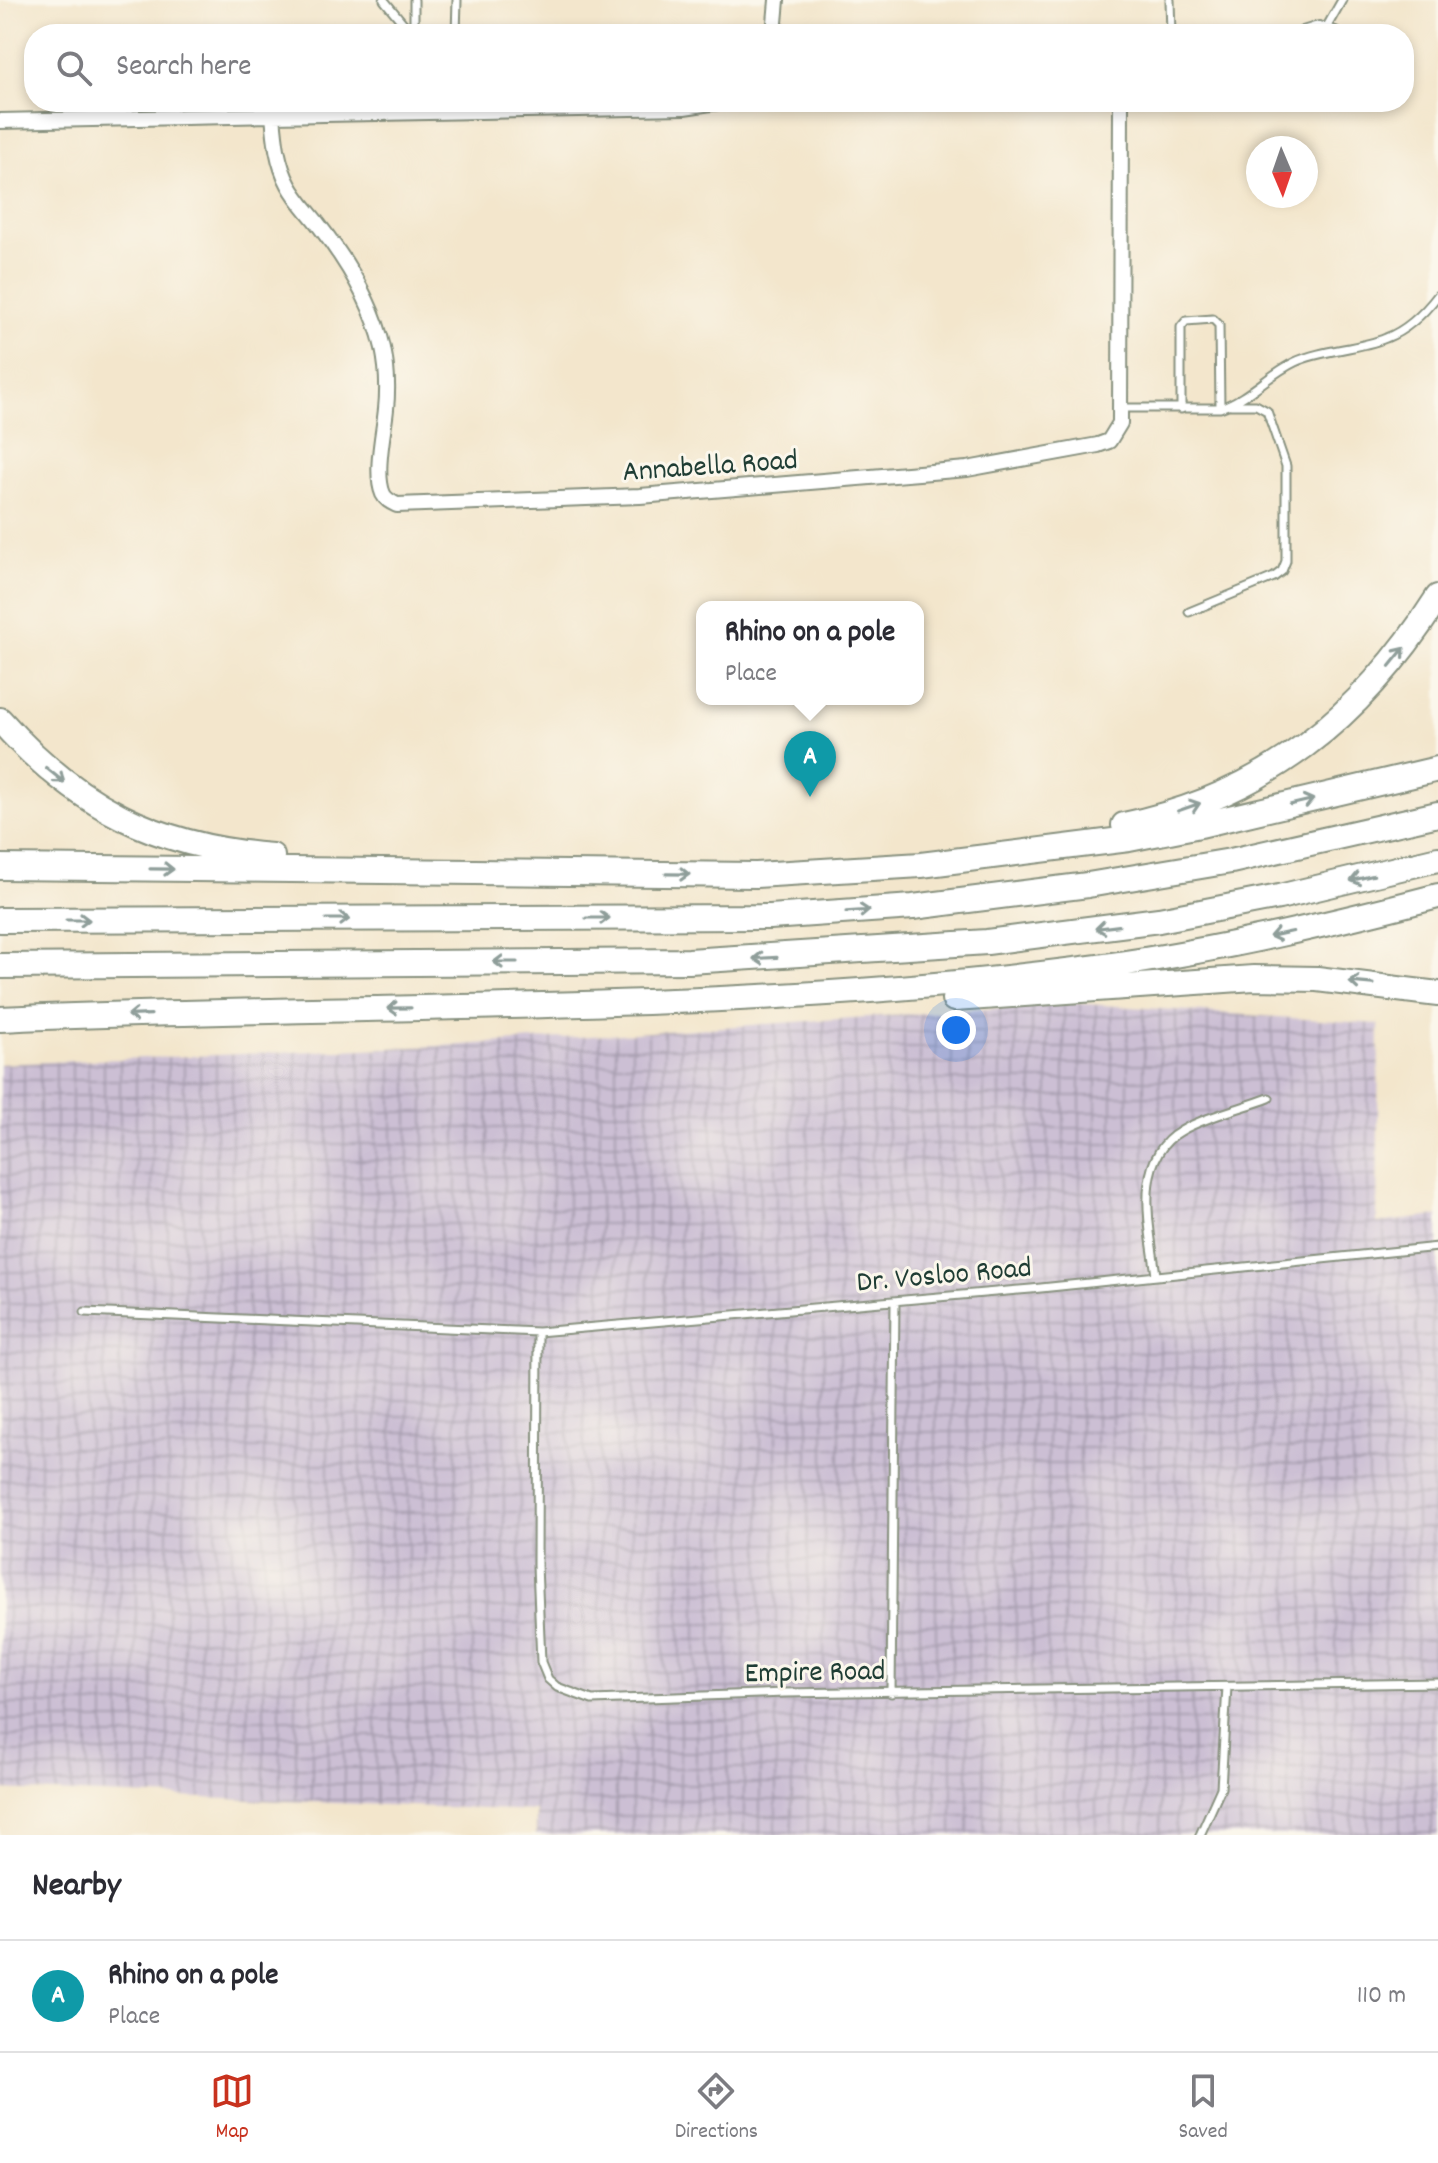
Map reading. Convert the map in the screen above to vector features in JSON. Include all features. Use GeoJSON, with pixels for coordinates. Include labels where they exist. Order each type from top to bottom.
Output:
{"type":"FeatureCollection","features":[{"type":"Feature","properties":{"kind":"highway"},"geometry":{"type":"LineString","coordinates":[[921,865],[1137,822],[1186,808],[1242,786],[1315,738],[1355,704],[1412,639],[1438,597]]}},
{"type":"Feature","properties":{"kind":"highway"},"geometry":{"type":"LineString","coordinates":[[0,720],[67,785],[124,820],[150,831],[243,854],[460,872]]}},
{"type":"Feature","properties":{"kind":"highway"},"geometry":{"type":"LineString","coordinates":[[0,867],[756,875],[921,865],[1129,839],[1438,769]]}},
{"type":"Feature","properties":{"kind":"highway"},"geometry":{"type":"LineString","coordinates":[[0,920],[770,917],[913,907],[1088,885],[1231,861],[1438,814]]}},
{"type":"Feature","properties":{"kind":"highway"},"geometry":{"type":"LineString","coordinates":[[0,966],[689,961],[972,943],[1159,920],[1279,897],[1438,859]]}},
{"type":"Feature","properties":{"kind":"highway"},"geometry":{"type":"LineString","coordinates":[[0,1019],[701,1000],[884,989],[1079,970],[1267,937],[1438,896]]}},
{"type":"Feature","properties":{"kind":"highway"},"geometry":{"type":"LineString","coordinates":[[701,1000],[736,1007],[799,1006],[959,999],[1254,978],[1317,979],[1438,994]]}},
{"type":"Feature","properties":{"kind":"street"},"geometry":{"type":"LineString","coordinates":[[775,24],[777,0]]}},
{"type":"Feature","properties":{"kind":"street"},"geometry":{"type":"LineString","coordinates":[[0,121],[427,112]]}},
{"type":"Feature","properties":{"kind":"street","name":"Annabella Road"},"geometry":{"type":"LineString","coordinates":[[273,115],[275,145],[288,184],[344,262],[366,300],[383,349],[386,404],[380,460],[382,489],[387,499],[397,505],[640,496],[967,469],[1109,441],[1120,423],[1121,112]]}},
{"type":"Feature","properties":{"kind":"lane"},"geometry":{"type":"LineString","coordinates":[[384,0],[404,24]]}},
{"type":"Feature","properties":{"kind":"lane"},"geometry":{"type":"LineString","coordinates":[[413,24],[414,0]]}},
{"type":"Feature","properties":{"kind":"lane"},"geometry":{"type":"LineString","coordinates":[[456,24],[457,0]]}},
{"type":"Feature","properties":{"kind":"lane"},"geometry":{"type":"LineString","coordinates":[[1170,0],[1171,24]]}},
{"type":"Feature","properties":{"kind":"lane"},"geometry":{"type":"LineString","coordinates":[[1333,24],[1342,0]]}},
{"type":"Feature","properties":{"kind":"lane"},"geometry":{"type":"LineString","coordinates":[[1225,406],[1299,360],[1387,338],[1423,314],[1438,295]]}},
{"type":"Feature","properties":{"kind":"lane"},"geometry":{"type":"LineString","coordinates":[[1181,409],[1181,327],[1186,321],[1213,319],[1219,325],[1225,406]]}},
{"type":"Feature","properties":{"kind":"lane"},"geometry":{"type":"LineString","coordinates":[[1120,408],[1256,405],[1267,411],[1283,455],[1286,466],[1286,561],[1282,571],[1189,612]]}},
{"type":"Feature","properties":{"kind":"lane"},"geometry":{"type":"LineString","coordinates":[[1156,1276],[1148,1198],[1149,1177],[1156,1158],[1181,1131],[1269,1098]]}},
{"type":"Feature","properties":{"kind":"lane","name":"Dr. Vosloo Road"},"geometry":{"type":"LineString","coordinates":[[85,1312],[538,1332],[895,1302],[1438,1247]]}},
{"type":"Feature","properties":{"kind":"lane"},"geometry":{"type":"LineString","coordinates":[[891,1693],[895,1302]]}},
{"type":"Feature","properties":{"kind":"lane","name":"Empire Road"},"geometry":{"type":"LineString","coordinates":[[538,1332],[537,1565],[541,1662],[548,1679],[568,1693],[592,1700],[784,1693],[1438,1683]]}},
{"type":"Feature","properties":{"kind":"lane"},"geometry":{"type":"LineString","coordinates":[[1200,1835],[1221,1788],[1227,1687]]}},
{"type":"Feature","properties":{"kind":"shaded area"},"geometry":{"type":"Polygon","coordinates":[[[1072,1003],[1379,1024],[1377,1223],[1438,1216],[1438,1835],[536,1835],[536,1811],[0,1790],[0,1064],[461,1045],[1072,1003]]]}},
{"type":"Feature","properties":{"kind":"place","name":"Rhino on a pole"},"geometry":{"type":"Point","coordinates":[810,797]}}]}
